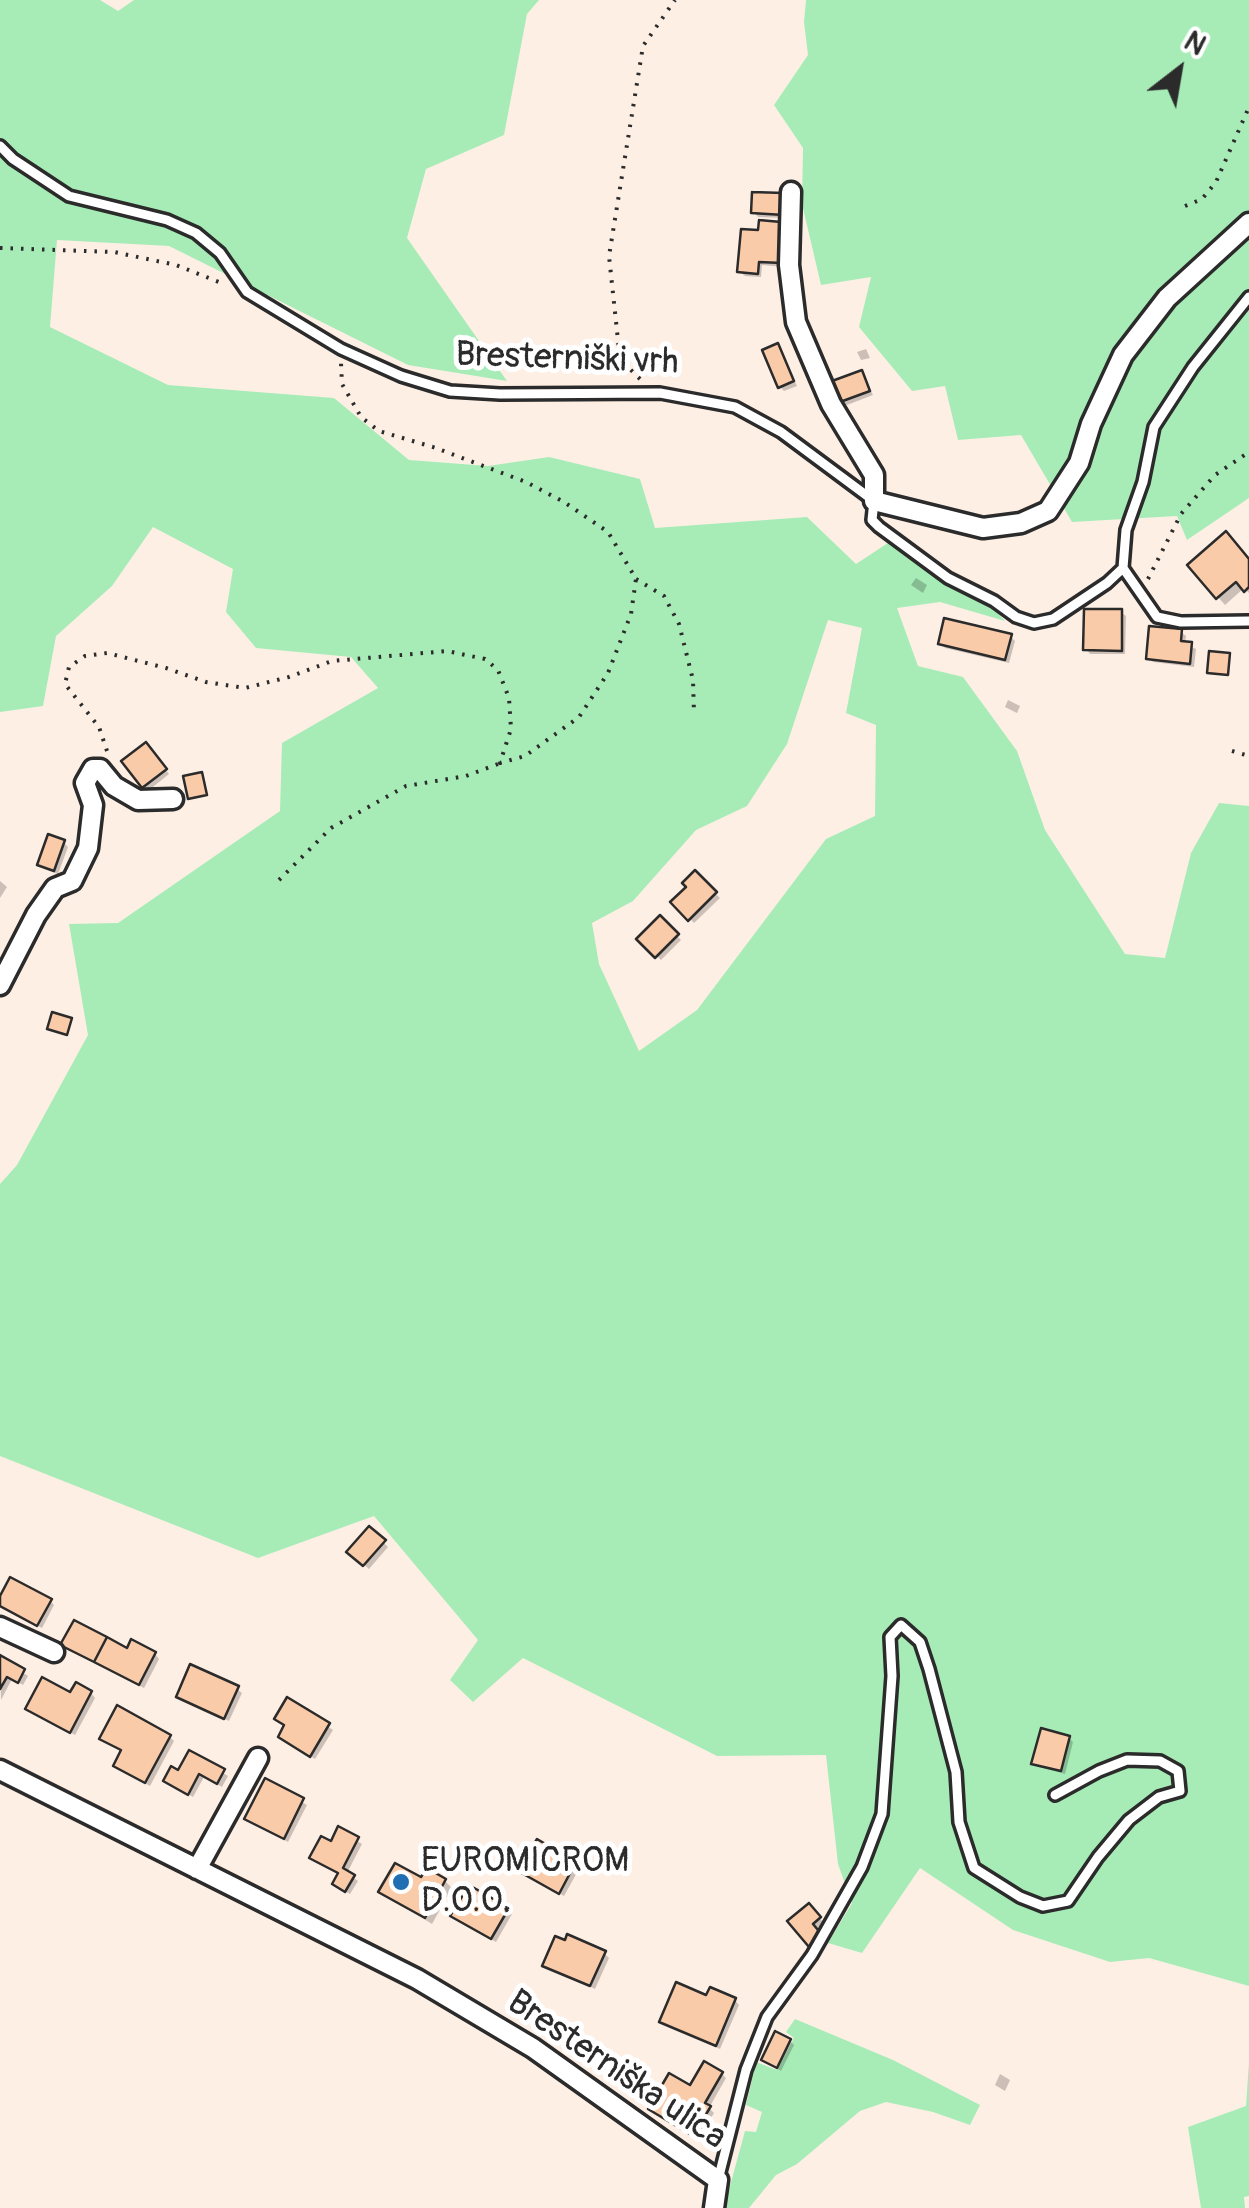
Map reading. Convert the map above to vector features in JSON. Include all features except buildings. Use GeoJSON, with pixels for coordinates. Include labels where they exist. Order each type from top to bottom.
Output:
{"type":"FeatureCollection","features":[{"type":"Feature","properties":{"kind":"street","name":"Bresterniški vrh"},"geometry":{"type":"LineString","coordinates":[[792,192],[789,264],[796,322],[831,404],[874,474],[874,501],[983,528],[1021,523],[1048,511],[1078,462],[1091,424],[1124,355],[1167,298],[1249,223]]}},
{"type":"Feature","properties":{"kind":"street"},"geometry":{"type":"LineString","coordinates":[[0,985],[36,915],[55,888],[72,880],[88,848],[93,806],[84,784],[93,769],[100,769],[114,786],[138,800],[173,800]]}},
{"type":"Feature","properties":{"kind":"street"},"geometry":{"type":"LineString","coordinates":[[0,1627],[54,1652]]}},
{"type":"Feature","properties":{"kind":"street"},"geometry":{"type":"LineString","coordinates":[[198,1869],[258,1758]]}},
{"type":"Feature","properties":{"kind":"street","name":"Bresterniška ulica"},"geometry":{"type":"LineString","coordinates":[[0,1770],[417,1979],[532,2048],[718,2180]]}},
{"type":"Feature","properties":{"kind":"street"},"geometry":{"type":"LineString","coordinates":[[714,2208],[718,2180]]}},
{"type":"Feature","properties":{"kind":"lane","name":"Bresterniški vrh"},"geometry":{"type":"LineString","coordinates":[[0,146],[69,196],[152,215],[196,233],[220,254],[247,292],[284,318],[340,349],[402,376],[450,390],[500,394],[660,394],[735,406],[781,432],[874,501],[872,520],[948,578],[1034,624],[1052,619],[1084,599],[1123,568]]}},
{"type":"Feature","properties":{"kind":"lane"},"geometry":{"type":"LineString","coordinates":[[1249,297],[1193,366],[1154,427],[1143,482],[1126,530],[1123,568],[1157,616],[1181,622],[1249,620]]}},
{"type":"Feature","properties":{"kind":"lane","name":"Bresterniška ulica"},"geometry":{"type":"LineString","coordinates":[[718,2180],[746,2070],[767,2017],[812,1955],[854,1882],[882,1814],[892,1676],[890,1636],[901,1625],[920,1642],[929,1668],[956,1772],[959,1822],[974,1868],[1020,1897],[1043,1906],[1068,1901],[1098,1856],[1129,1820],[1159,1797],[1180,1791],[1178,1771],[1160,1761],[1127,1760],[1099,1770],[1055,1795]]}},
{"type":"Feature","properties":{"kind":"path"},"geometry":{"type":"LineString","coordinates":[[660,394],[620,359],[610,256],[644,46],[675,0]]}},
{"type":"Feature","properties":{"kind":"path"},"geometry":{"type":"LineString","coordinates":[[1185,206],[1202,199],[1216,182],[1249,107]]}},
{"type":"Feature","properties":{"kind":"path"},"geometry":{"type":"LineString","coordinates":[[0,248],[114,252],[176,266],[247,292]]}},
{"type":"Feature","properties":{"kind":"path"},"geometry":{"type":"LineString","coordinates":[[340,349],[342,384],[361,418],[379,431],[476,462],[564,502],[608,532],[636,579],[664,596],[678,624],[693,680],[694,712]]}},
{"type":"Feature","properties":{"kind":"path"},"geometry":{"type":"LineString","coordinates":[[1141,592],[1181,514],[1214,475],[1249,452]]}},
{"type":"Feature","properties":{"kind":"path"},"geometry":{"type":"LineString","coordinates":[[279,880],[331,828],[406,786],[466,776],[525,756],[580,717],[608,673],[631,614],[636,579]]}},
{"type":"Feature","properties":{"kind":"path"},"geometry":{"type":"LineString","coordinates":[[100,769],[108,753],[99,727],[65,684],[69,667],[84,656],[108,653],[206,682],[245,688],[289,677],[332,660],[447,650],[485,658],[498,670],[509,698],[511,729],[500,763]]}},
{"type":"Feature","properties":{"kind":"path"},"geometry":{"type":"LineString","coordinates":[[1232,751],[1249,756]]}},
{"type":"Feature","properties":{"kind":"green space"},"geometry":{"type":"Polygon","coordinates":[[[0,0],[100,0],[118,11],[134,0],[539,0],[527,14],[504,135],[426,169],[407,238],[507,381],[408,365],[169,246],[57,240],[50,327],[168,385],[334,398],[409,460],[488,466],[549,457],[640,479],[655,528],[807,517],[856,564],[897,537],[979,593],[1005,621],[940,602],[897,608],[918,666],[963,677],[1017,751],[1045,830],[1125,954],[1165,958],[1191,853],[1219,803],[1249,806],[1249,1986],[1149,1958],[1110,1962],[1013,1930],[920,1868],[862,1953],[828,1943],[852,1903],[838,1864],[826,1755],[717,1756],[523,1658],[473,1702],[450,1680],[478,1640],[374,1516],[258,1558],[0,1456],[0,1184],[17,1165],[88,1035],[69,924],[118,923],[280,811],[282,743],[378,688],[351,657],[256,648],[226,612],[233,569],[153,527],[112,586],[56,636],[43,706],[0,712],[0,0]],[[828,620],[787,744],[747,806],[696,830],[633,901],[592,923],[599,964],[639,1051],[697,1010],[826,839],[875,816],[876,725],[846,713],[862,628],[828,620]]]}},
{"type":"Feature","properties":{"kind":"green space"},"geometry":{"type":"Polygon","coordinates":[[[806,0],[1249,0],[1249,498],[1187,540],[1177,516],[1072,522],[1021,435],[958,440],[945,386],[912,391],[859,327],[871,277],[821,285],[802,204],[803,148],[774,105],[808,55],[806,0]]]}},
{"type":"Feature","properties":{"kind":"green space"},"geometry":{"type":"Polygon","coordinates":[[[795,2019],[893,2060],[980,2105],[970,2125],[886,2102],[860,2111],[797,2164],[776,2175],[749,2208],[724,2208],[745,2131],[756,2132],[762,2112],[746,2105],[756,2062],[777,2070],[794,2038],[786,2032],[795,2019]]]}},
{"type":"Feature","properties":{"kind":"green space"},"geometry":{"type":"Polygon","coordinates":[[[1249,2062],[1249,2196],[1244,2197],[1245,2208],[1201,2208],[1188,2127],[1246,2106],[1249,2062]]]}},
{"type":"Feature","properties":{"kind":"place","name":"EUROMICROM D.O.O."},"geometry":{"type":"Point","coordinates":[401,1882]}}]}
